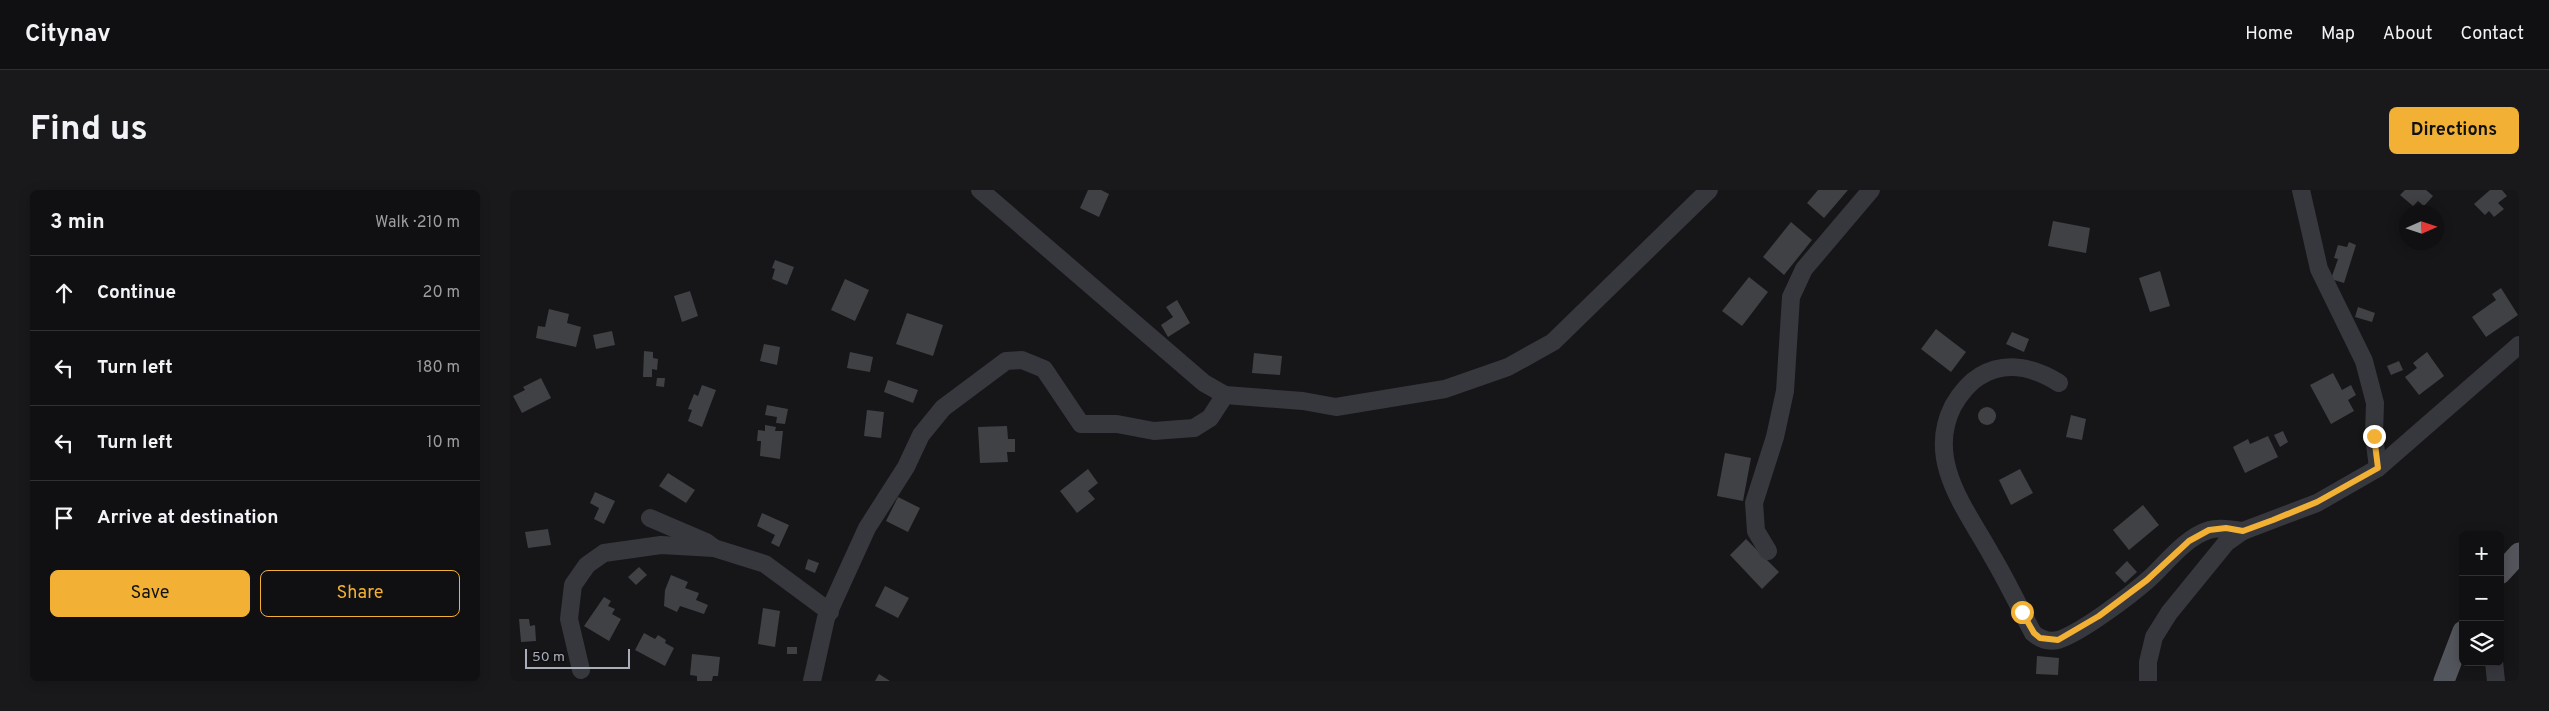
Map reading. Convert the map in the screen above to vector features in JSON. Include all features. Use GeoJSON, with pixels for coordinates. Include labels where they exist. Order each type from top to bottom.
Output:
{"type":"FeatureCollection","features":[{"type":"Feature","properties":{"kind":"main road"},"geometry":{"type":"LineString","coordinates":[[2504,572],[2519,553]]}},
{"type":"Feature","properties":{"kind":"main road"},"geometry":{"type":"LineString","coordinates":[[2444,681],[2459,642]]}},
{"type":"Feature","properties":{"kind":"street"},"geometry":{"type":"LineString","coordinates":[[980,190],[1204,383],[1225,395],[1303,401],[1336,407],[1445,389],[1508,367],[1553,342],[1709,190]]}},
{"type":"Feature","properties":{"kind":"street"},"geometry":{"type":"LineString","coordinates":[[1768,551],[1756,531],[1754,503],[1775,438],[1785,391],[1791,297],[1804,269],[1872,190]]}},
{"type":"Feature","properties":{"kind":"street"},"geometry":{"type":"LineString","coordinates":[[2301,190],[2319,269],[2364,361],[2374,403],[2374,436],[2378,468]]}},
{"type":"Feature","properties":{"kind":"street"},"geometry":{"type":"LineString","coordinates":[[2148,681],[2148,662],[2154,637],[2168,613],[2226,543],[2243,531],[2317,502],[2378,468],[2519,345]]}},
{"type":"Feature","properties":{"kind":"street"},"geometry":{"type":"LineString","coordinates":[[812,681],[830,612],[867,528],[906,468],[921,435],[943,408],[1006,361],[1022,360],[1044,369],[1081,424],[1118,424],[1154,431],[1194,428],[1210,418],[1225,395]]}},
{"type":"Feature","properties":{"kind":"street"},"geometry":{"type":"LineString","coordinates":[[2059,383],[2044,373],[2022,367],[2000,368],[1981,376],[1960,392],[1948,416],[1943,443],[1946,469],[1957,496],[2034,633],[2040,638],[2058,640],[2099,616],[2147,580],[2189,541],[2209,530],[2226,528],[2243,531]]}},
{"type":"Feature","properties":{"kind":"street"},"geometry":{"type":"LineString","coordinates":[[650,518],[706,542],[714,548]]}},
{"type":"Feature","properties":{"kind":"street"},"geometry":{"type":"LineString","coordinates":[[581,670],[569,619],[573,585],[587,566],[604,553],[661,545],[714,548],[765,564],[830,612]]}},
{"type":"Feature","properties":{"kind":"street"},"geometry":{"type":"LineString","coordinates":[[2494,666],[2496,681]]}},
{"type":"Feature","properties":{"kind":"building"},"geometry":{"type":"Polygon","coordinates":[[[1088,190],[1101,190],[1109,194],[1099,217],[1080,208],[1088,190]]]}},
{"type":"Feature","properties":{"kind":"building"},"geometry":{"type":"Polygon","coordinates":[[[1818,190],[1848,190],[1824,218],[1807,203],[1818,190]]]}},
{"type":"Feature","properties":{"kind":"building"},"geometry":{"type":"Polygon","coordinates":[[[2405,190],[2426,190],[2433,196],[2425,205],[2418,201],[2412,205],[2400,195],[2405,190]]]}},
{"type":"Feature","properties":{"kind":"building"},"geometry":{"type":"Polygon","coordinates":[[[2490,190],[2502,190],[2507,196],[2498,203],[2504,209],[2494,217],[2489,211],[2485,215],[2474,204],[2490,190]]]}},
{"type":"Feature","properties":{"kind":"building"},"geometry":{"type":"Polygon","coordinates":[[[2053,221],[2090,228],[2086,253],[2048,246],[2053,221]]]}},
{"type":"Feature","properties":{"kind":"building"},"geometry":{"type":"Polygon","coordinates":[[[1791,222],[1812,240],[1784,275],[1763,257],[1791,222]]]}},
{"type":"Feature","properties":{"kind":"building"},"geometry":{"type":"Polygon","coordinates":[[[2349,242],[2356,245],[2344,283],[2331,279],[2338,259],[2334,258],[2338,245],[2347,247],[2349,242]]]}},
{"type":"Feature","properties":{"kind":"building"},"geometry":{"type":"Polygon","coordinates":[[[775,260],[794,267],[787,285],[772,279],[775,269],[772,268],[775,260]]]}},
{"type":"Feature","properties":{"kind":"building"},"geometry":{"type":"Polygon","coordinates":[[[2160,271],[2170,306],[2150,312],[2139,278],[2160,271]]]}},
{"type":"Feature","properties":{"kind":"building"},"geometry":{"type":"Polygon","coordinates":[[[1749,277],[1768,292],[1742,326],[1722,311],[1749,277]]]}},
{"type":"Feature","properties":{"kind":"building"},"geometry":{"type":"Polygon","coordinates":[[[845,279],[869,290],[855,321],[831,310],[845,279]]]}},
{"type":"Feature","properties":{"kind":"building"},"geometry":{"type":"Polygon","coordinates":[[[2501,288],[2518,315],[2486,337],[2472,317],[2496,300],[2492,294],[2501,288]]]}},
{"type":"Feature","properties":{"kind":"building"},"geometry":{"type":"Polygon","coordinates":[[[690,291],[698,316],[682,322],[674,296],[690,291]]]}},
{"type":"Feature","properties":{"kind":"building"},"geometry":{"type":"Polygon","coordinates":[[[1177,300],[1190,323],[1168,337],[1161,325],[1173,317],[1166,307],[1177,300]]]}},
{"type":"Feature","properties":{"kind":"building"},"geometry":{"type":"Polygon","coordinates":[[[2358,307],[2375,313],[2372,322],[2355,317],[2358,307]]]}},
{"type":"Feature","properties":{"kind":"building"},"geometry":{"type":"Polygon","coordinates":[[[549,309],[569,314],[567,323],[581,327],[576,347],[536,338],[538,326],[545,327],[549,309]]]}},
{"type":"Feature","properties":{"kind":"building"},"geometry":{"type":"Polygon","coordinates":[[[907,313],[943,325],[933,356],[896,344],[907,313]]]}},
{"type":"Feature","properties":{"kind":"building"},"geometry":{"type":"Polygon","coordinates":[[[1936,329],[1966,352],[1951,372],[1921,349],[1936,329]]]}},
{"type":"Feature","properties":{"kind":"building"},"geometry":{"type":"Polygon","coordinates":[[[612,331],[615,345],[596,349],[593,335],[612,331]]]}},
{"type":"Feature","properties":{"kind":"building"},"geometry":{"type":"Polygon","coordinates":[[[2012,332],[2029,339],[2024,352],[2006,344],[2012,332]]]}},
{"type":"Feature","properties":{"kind":"building"},"geometry":{"type":"Polygon","coordinates":[[[764,344],[780,347],[777,365],[760,361],[764,344]]]}},
{"type":"Feature","properties":{"kind":"building"},"geometry":{"type":"Polygon","coordinates":[[[644,351],[653,352],[653,358],[658,359],[657,370],[652,369],[652,377],[643,377],[644,351]]]}},
{"type":"Feature","properties":{"kind":"building"},"geometry":{"type":"Polygon","coordinates":[[[850,352],[873,357],[870,372],[847,368],[850,352]]]}},
{"type":"Feature","properties":{"kind":"building"},"geometry":{"type":"Polygon","coordinates":[[[2427,352],[2444,376],[2419,395],[2405,377],[2417,368],[2413,363],[2427,352]]]}},
{"type":"Feature","properties":{"kind":"building"},"geometry":{"type":"Polygon","coordinates":[[[1254,353],[1282,356],[1280,375],[1252,373],[1254,353]]]}},
{"type":"Feature","properties":{"kind":"building"},"geometry":{"type":"Polygon","coordinates":[[[2399,361],[2403,370],[2391,375],[2387,366],[2399,361]]]}},
{"type":"Feature","properties":{"kind":"building"},"geometry":{"type":"Polygon","coordinates":[[[2333,373],[2342,390],[2351,385],[2356,395],[2348,400],[2354,411],[2331,424],[2310,385],[2333,373]]]}},
{"type":"Feature","properties":{"kind":"building"},"geometry":{"type":"Polygon","coordinates":[[[541,378],[551,398],[522,413],[513,396],[525,390],[523,387],[541,378]]]}},
{"type":"Feature","properties":{"kind":"building"},"geometry":{"type":"Polygon","coordinates":[[[657,378],[665,378],[664,387],[656,386],[657,378]]]}},
{"type":"Feature","properties":{"kind":"building"},"geometry":{"type":"Polygon","coordinates":[[[888,380],[918,390],[913,403],[884,392],[888,380]]]}},
{"type":"Feature","properties":{"kind":"building"},"geometry":{"type":"Polygon","coordinates":[[[702,385],[716,390],[702,427],[688,421],[692,410],[688,409],[694,394],[698,396],[702,385]]]}},
{"type":"Feature","properties":{"kind":"building"},"geometry":{"type":"Polygon","coordinates":[[[767,405],[788,409],[785,424],[776,423],[777,417],[765,415],[767,405]]]}},
{"type":"Feature","properties":{"kind":"building"},"geometry":{"type":"Polygon","coordinates":[[[1987,407],[1993,410],[1996,416],[1993,422],[1987,425],[1981,422],[1978,416],[1981,410],[1987,407]]]}},
{"type":"Feature","properties":{"kind":"building"},"geometry":{"type":"Polygon","coordinates":[[[867,410],[884,412],[881,438],[864,436],[867,410]]]}},
{"type":"Feature","properties":{"kind":"building"},"geometry":{"type":"Polygon","coordinates":[[[2071,415],[2086,419],[2082,440],[2066,437],[2071,415]]]}},
{"type":"Feature","properties":{"kind":"building"},"geometry":{"type":"Polygon","coordinates":[[[765,425],[776,427],[775,431],[783,431],[780,459],[760,456],[761,441],[757,441],[758,430],[765,431],[765,425]]]}},
{"type":"Feature","properties":{"kind":"building"},"geometry":{"type":"Polygon","coordinates":[[[1007,426],[1008,439],[1015,439],[1015,452],[1007,452],[1008,462],[980,463],[978,427],[1007,426]]]}},
{"type":"Feature","properties":{"kind":"building"},"geometry":{"type":"Polygon","coordinates":[[[2283,431],[2288,442],[2280,447],[2274,435],[2283,431]]]}},
{"type":"Feature","properties":{"kind":"building"},"geometry":{"type":"Polygon","coordinates":[[[2268,436],[2278,457],[2245,473],[2233,447],[2248,439],[2250,444],[2268,436]]]}},
{"type":"Feature","properties":{"kind":"building"},"geometry":{"type":"Polygon","coordinates":[[[1725,453],[1751,458],[1743,501],[1717,496],[1725,453]]]}},
{"type":"Feature","properties":{"kind":"building"},"geometry":{"type":"Polygon","coordinates":[[[1088,469],[1098,483],[1088,491],[1095,499],[1077,513],[1060,491],[1088,469]]]}},
{"type":"Feature","properties":{"kind":"building"},"geometry":{"type":"Polygon","coordinates":[[[2020,469],[2033,493],[2011,505],[1999,480],[2020,469]]]}},
{"type":"Feature","properties":{"kind":"building"},"geometry":{"type":"Polygon","coordinates":[[[668,473],[695,490],[686,503],[659,486],[668,473]]]}},
{"type":"Feature","properties":{"kind":"building"},"geometry":{"type":"Polygon","coordinates":[[[595,492],[615,501],[604,524],[594,519],[599,508],[590,503],[595,492]]]}},
{"type":"Feature","properties":{"kind":"building"},"geometry":{"type":"Polygon","coordinates":[[[898,497],[920,508],[908,532],[886,521],[898,497]]]}},
{"type":"Feature","properties":{"kind":"building"},"geometry":{"type":"Polygon","coordinates":[[[2143,505],[2159,525],[2129,550],[2113,530],[2143,505]]]}},
{"type":"Feature","properties":{"kind":"building"},"geometry":{"type":"Polygon","coordinates":[[[762,513],[789,525],[779,547],[771,543],[775,535],[757,526],[762,513]]]}},
{"type":"Feature","properties":{"kind":"building"},"geometry":{"type":"Polygon","coordinates":[[[548,529],[551,545],[528,548],[525,532],[548,529]]]}},
{"type":"Feature","properties":{"kind":"building"},"geometry":{"type":"Polygon","coordinates":[[[1746,539],[1779,572],[1762,589],[1730,555],[1746,539]]]}},
{"type":"Feature","properties":{"kind":"building"},"geometry":{"type":"Polygon","coordinates":[[[808,559],[819,563],[815,573],[805,569],[808,559]]]}},
{"type":"Feature","properties":{"kind":"building"},"geometry":{"type":"Polygon","coordinates":[[[2127,561],[2137,572],[2125,583],[2115,573],[2127,561]]]}},
{"type":"Feature","properties":{"kind":"building"},"geometry":{"type":"Polygon","coordinates":[[[639,567],[647,575],[636,585],[628,577],[639,567]]]}},
{"type":"Feature","properties":{"kind":"building"},"geometry":{"type":"Polygon","coordinates":[[[671,575],[688,582],[685,588],[699,593],[696,600],[708,605],[704,614],[680,606],[677,612],[664,606],[665,590],[671,575]]]}},
{"type":"Feature","properties":{"kind":"building"},"geometry":{"type":"Polygon","coordinates":[[[885,586],[909,598],[898,618],[875,606],[885,586]]]}},
{"type":"Feature","properties":{"kind":"building"},"geometry":{"type":"Polygon","coordinates":[[[604,597],[611,601],[608,606],[615,609],[612,614],[621,619],[609,641],[584,626],[604,597]]]}},
{"type":"Feature","properties":{"kind":"building"},"geometry":{"type":"Polygon","coordinates":[[[763,608],[780,611],[775,647],[758,644],[763,608]]]}},
{"type":"Feature","properties":{"kind":"building"},"geometry":{"type":"Polygon","coordinates":[[[519,619],[529,619],[530,626],[535,625],[536,641],[521,642],[519,619]]]}},
{"type":"Feature","properties":{"kind":"building"},"geometry":{"type":"Polygon","coordinates":[[[644,633],[655,639],[658,635],[666,640],[665,643],[674,648],[665,666],[635,650],[644,633]]]}},
{"type":"Feature","properties":{"kind":"building"},"geometry":{"type":"Polygon","coordinates":[[[787,647],[797,647],[797,654],[787,654],[787,647]]]}},
{"type":"Feature","properties":{"kind":"building"},"geometry":{"type":"Polygon","coordinates":[[[692,654],[720,657],[718,676],[713,676],[712,681],[697,681],[697,676],[690,675],[692,654]]]}},
{"type":"Feature","properties":{"kind":"building"},"geometry":{"type":"Polygon","coordinates":[[[2037,656],[2059,658],[2058,675],[2036,674],[2037,656]]]}},
{"type":"Feature","properties":{"kind":"building"},"geometry":{"type":"Polygon","coordinates":[[[879,674],[890,681],[875,681],[879,674]]]}},
{"type":"Feature","properties":{"kind":"route"},"geometry":{"type":"LineString","coordinates":[[2022,612],[2034,633],[2040,638],[2058,640],[2099,616],[2147,580],[2189,541],[2209,530],[2226,528],[2243,531],[2273,520],[2317,502],[2378,468],[2374,436]]}}]}
